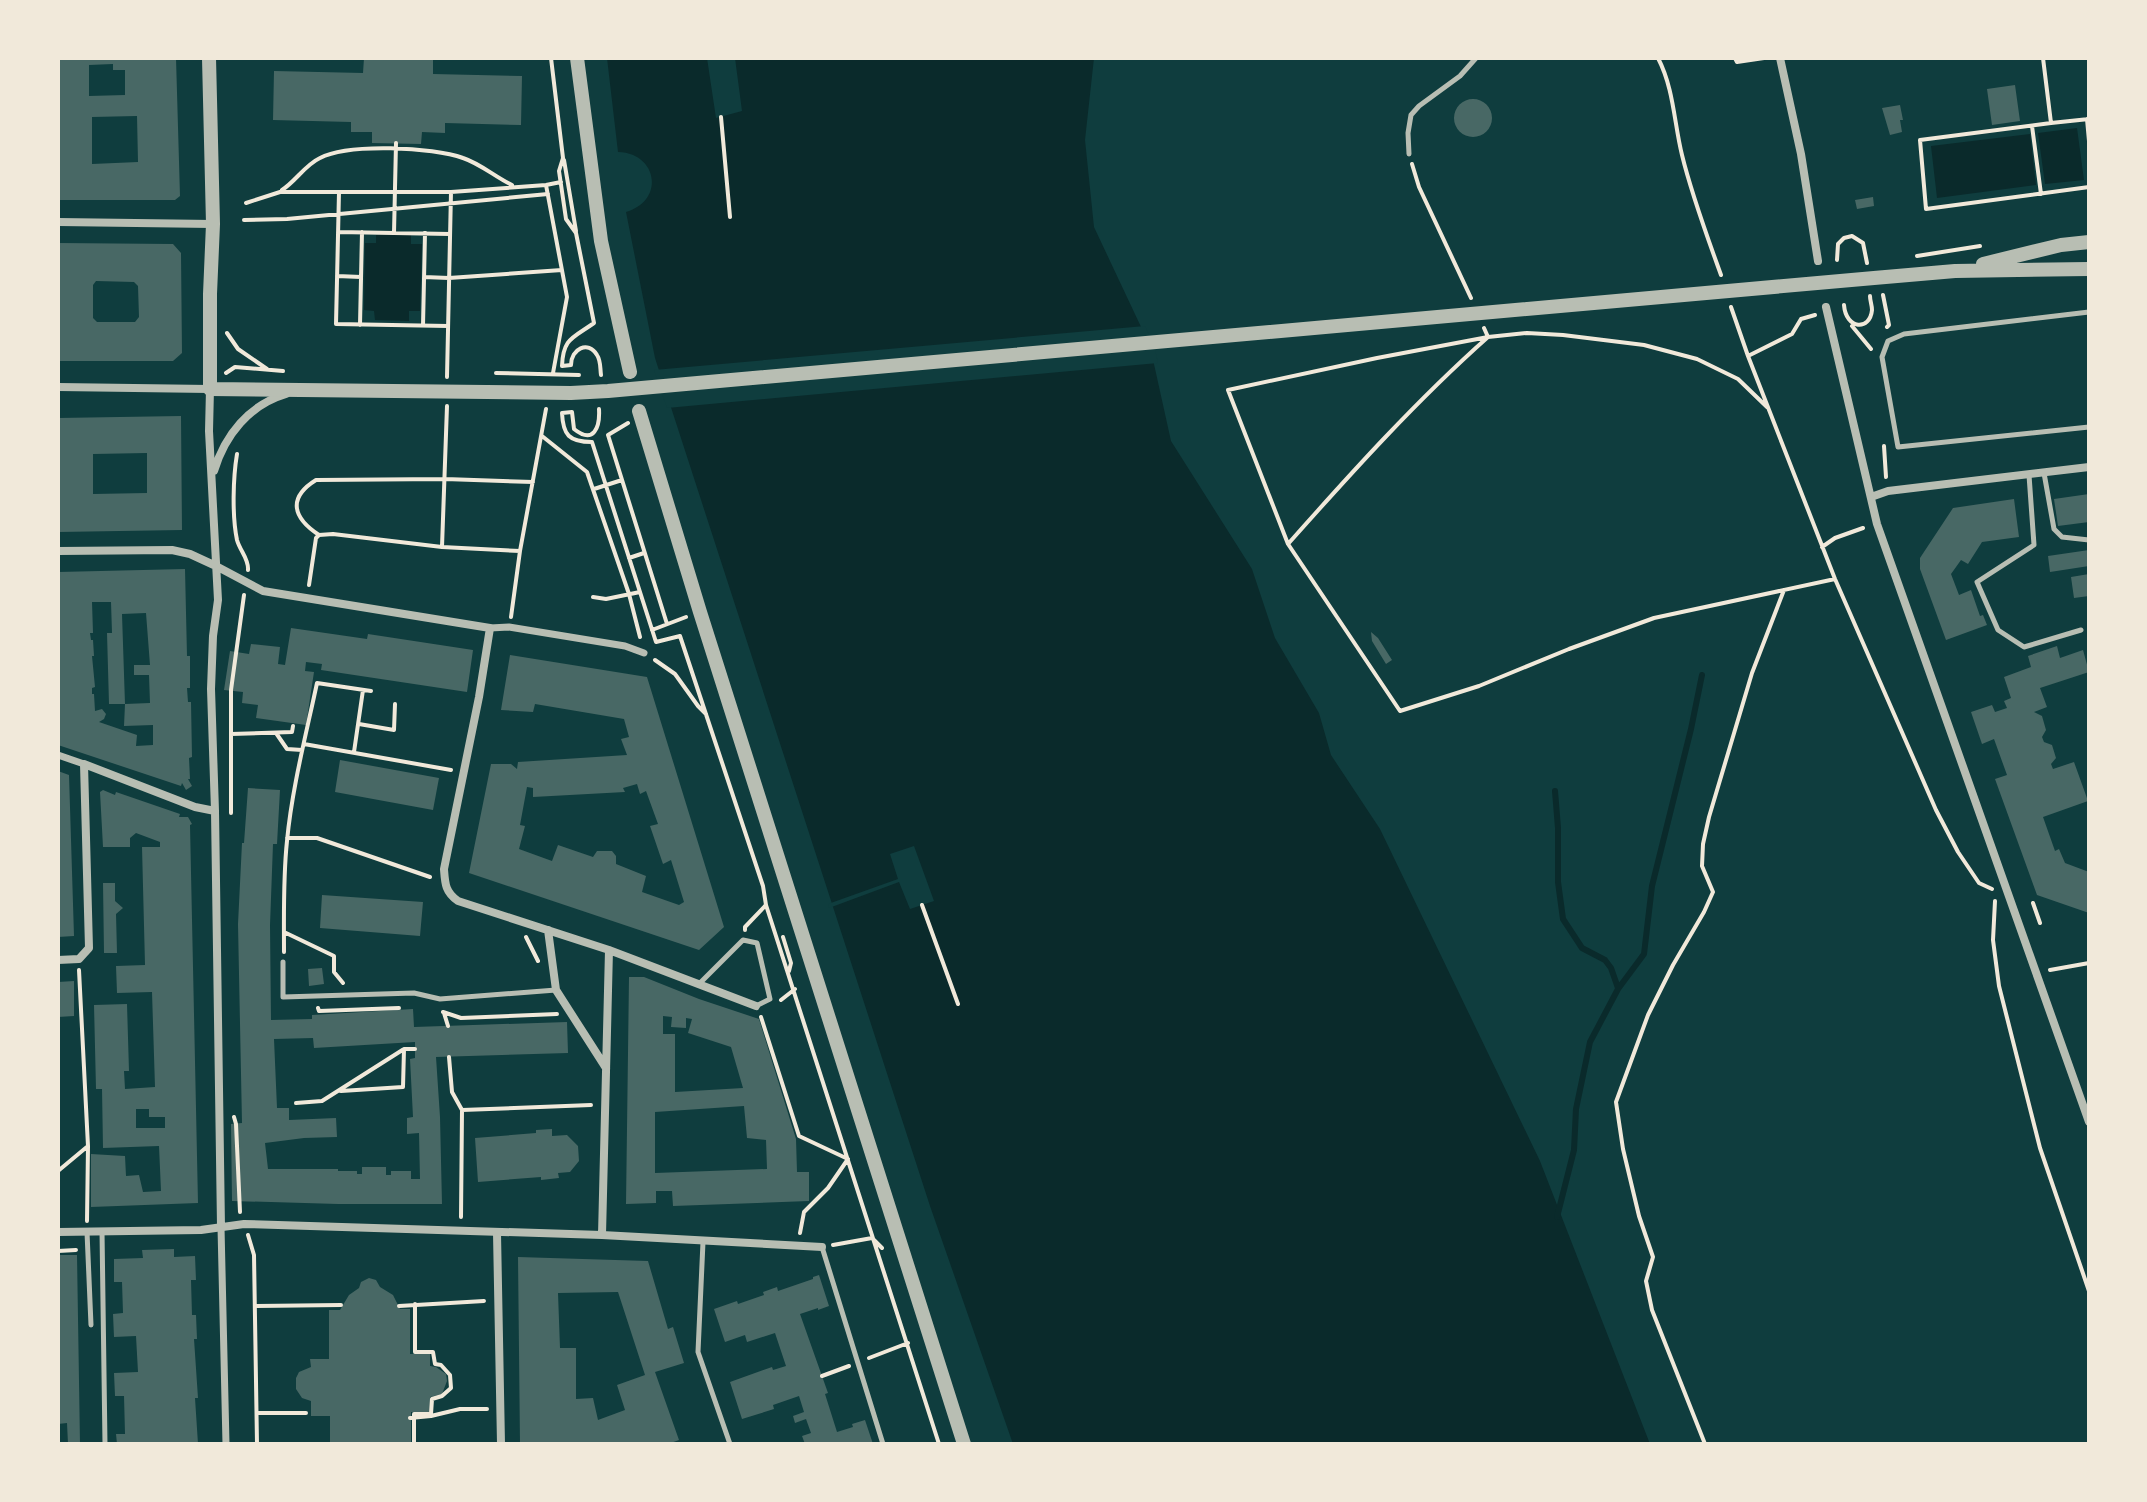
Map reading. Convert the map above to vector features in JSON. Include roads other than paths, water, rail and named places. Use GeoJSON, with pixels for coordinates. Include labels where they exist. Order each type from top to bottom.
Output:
{"type":"FeatureCollection","features":[{"type":"Feature","properties":{"kind":"street"},"geometry":{"type":"LineString","coordinates":[[209,58],[213,224],[209,431],[218,600],[211,689],[226,1444]]}},
{"type":"Feature","properties":{"kind":"street"},"geometry":{"type":"LineString","coordinates":[[577,58],[601,241],[630,372]]}},
{"type":"Feature","properties":{"kind":"street"},"geometry":{"type":"LineString","coordinates":[[1780,58],[1801,154],[1818,261]]}},
{"type":"Feature","properties":{"kind":"street"},"geometry":{"type":"LineString","coordinates":[[58,222],[213,224]]}},
{"type":"Feature","properties":{"kind":"street"},"geometry":{"type":"LineString","coordinates":[[1955,271],[2061,245],[2089,242]]}},
{"type":"Feature","properties":{"kind":"street"},"geometry":{"type":"LineString","coordinates":[[58,387],[445,394],[608,391],[1871,272],[2089,269]]}},
{"type":"Feature","properties":{"kind":"street"},"geometry":{"type":"LineString","coordinates":[[1826,309],[1877,524],[2089,1122]]}},
{"type":"Feature","properties":{"kind":"street"},"geometry":{"type":"LineString","coordinates":[[212,475],[225,443],[236,427],[254,410],[275,397],[300,390]]}},
{"type":"Feature","properties":{"kind":"street"},"geometry":{"type":"LineString","coordinates":[[640,413],[700,612],[964,1444]]}},
{"type":"Feature","properties":{"kind":"street"},"geometry":{"type":"LineString","coordinates":[[1871,497],[1888,491],[2089,467]]}},
{"type":"Feature","properties":{"kind":"street"},"geometry":{"type":"LineString","coordinates":[[58,551],[172,550],[190,554],[263,591],[490,628],[509,627],[625,646],[644,653]]}},
{"type":"Feature","properties":{"kind":"street"},"geometry":{"type":"LineString","coordinates":[[490,628],[444,869],[449,895],[458,901],[609,950],[756,1006]]}},
{"type":"Feature","properties":{"kind":"street"},"geometry":{"type":"LineString","coordinates":[[58,755],[195,807],[215,811]]}},
{"type":"Feature","properties":{"kind":"street"},"geometry":{"type":"LineString","coordinates":[[58,960],[79,959],[89,948],[84,764]]}},
{"type":"Feature","properties":{"kind":"street"},"geometry":{"type":"LineString","coordinates":[[548,930],[556,990],[607,1069]]}},
{"type":"Feature","properties":{"kind":"street"},"geometry":{"type":"LineString","coordinates":[[602,1235],[609,950]]}},
{"type":"Feature","properties":{"kind":"street"},"geometry":{"type":"LineString","coordinates":[[58,1232],[201,1230],[244,1224],[602,1235],[822,1247]]}},
{"type":"Feature","properties":{"kind":"street"},"geometry":{"type":"LineString","coordinates":[[497,1233],[501,1444]]}},
{"type":"Feature","properties":{"kind":"lane"},"geometry":{"type":"LineString","coordinates":[[1409,154],[1411,115],[1460,76],[1476,58]]}},
{"type":"Feature","properties":{"kind":"lane"},"geometry":{"type":"LineString","coordinates":[[2089,312],[1904,334],[1888,341],[1882,357],[1898,447],[2089,427]]}},
{"type":"Feature","properties":{"kind":"lane"},"geometry":{"type":"LineString","coordinates":[[2044,472],[2054,529],[2062,537],[2089,540]]}},
{"type":"Feature","properties":{"kind":"lane"},"geometry":{"type":"LineString","coordinates":[[2029,474],[2034,545],[1977,582],[1998,630],[2024,647],[2081,630]]}},
{"type":"Feature","properties":{"kind":"lane"},"geometry":{"type":"LineString","coordinates":[[698,984],[743,940],[757,943],[770,999],[756,1006]]}},
{"type":"Feature","properties":{"kind":"lane"},"geometry":{"type":"LineString","coordinates":[[283,962],[283,997],[414,993],[440,999],[556,990]]}},
{"type":"Feature","properties":{"kind":"lane"},"geometry":{"type":"LineString","coordinates":[[87,1231],[91,1325]]}},
{"type":"Feature","properties":{"kind":"lane"},"geometry":{"type":"LineString","coordinates":[[102,1231],[105,1444]]}},
{"type":"Feature","properties":{"kind":"lane"},"geometry":{"type":"LineString","coordinates":[[703,1242],[698,1352],[730,1444]]}},
{"type":"Feature","properties":{"kind":"lane"},"geometry":{"type":"LineString","coordinates":[[822,1247],[883,1444]]}},
{"type":"Feature","properties":{"kind":"water"},"geometry":{"type":"Polygon","coordinates":[[[607,58],[1094,58],[1085,140],[1094,227],[1150,346],[1171,441],[1252,569],[1275,638],[1319,713],[1331,755],[1380,829],[1540,1161],[1650,1444],[1013,1444],[930,1206],[655,358],[626,212],[647,198],[652,178],[642,160],[618,152],[607,58]]]}},
{"type":"Feature","properties":{"kind":"water"},"geometry":{"type":"Polygon","coordinates":[[[2077,128],[2084,180],[2045,184],[2038,133],[2077,128]]]}},
{"type":"Feature","properties":{"kind":"water"},"geometry":{"type":"Polygon","coordinates":[[[2030,134],[2036,185],[1937,198],[1931,146],[2030,134]]]}},
{"type":"Feature","properties":{"kind":"water"},"geometry":{"type":"Polygon","coordinates":[[[376,235],[411,235],[411,244],[422,244],[420,311],[409,311],[409,321],[375,320],[374,311],[364,310],[365,243],[376,243],[376,235]]]}},
{"type":"Feature","properties":{"kind":"waterway"},"geometry":{"type":"LineString","coordinates":[[1557,1217],[1574,1150],[1576,1109],[1590,1042],[1618,989],[1644,954],[1652,886],[1702,675]]}},
{"type":"Feature","properties":{"kind":"waterway"},"geometry":{"type":"LineString","coordinates":[[1555,791],[1558,882],[1563,919],[1582,948],[1605,960],[1618,988]]}}]}
